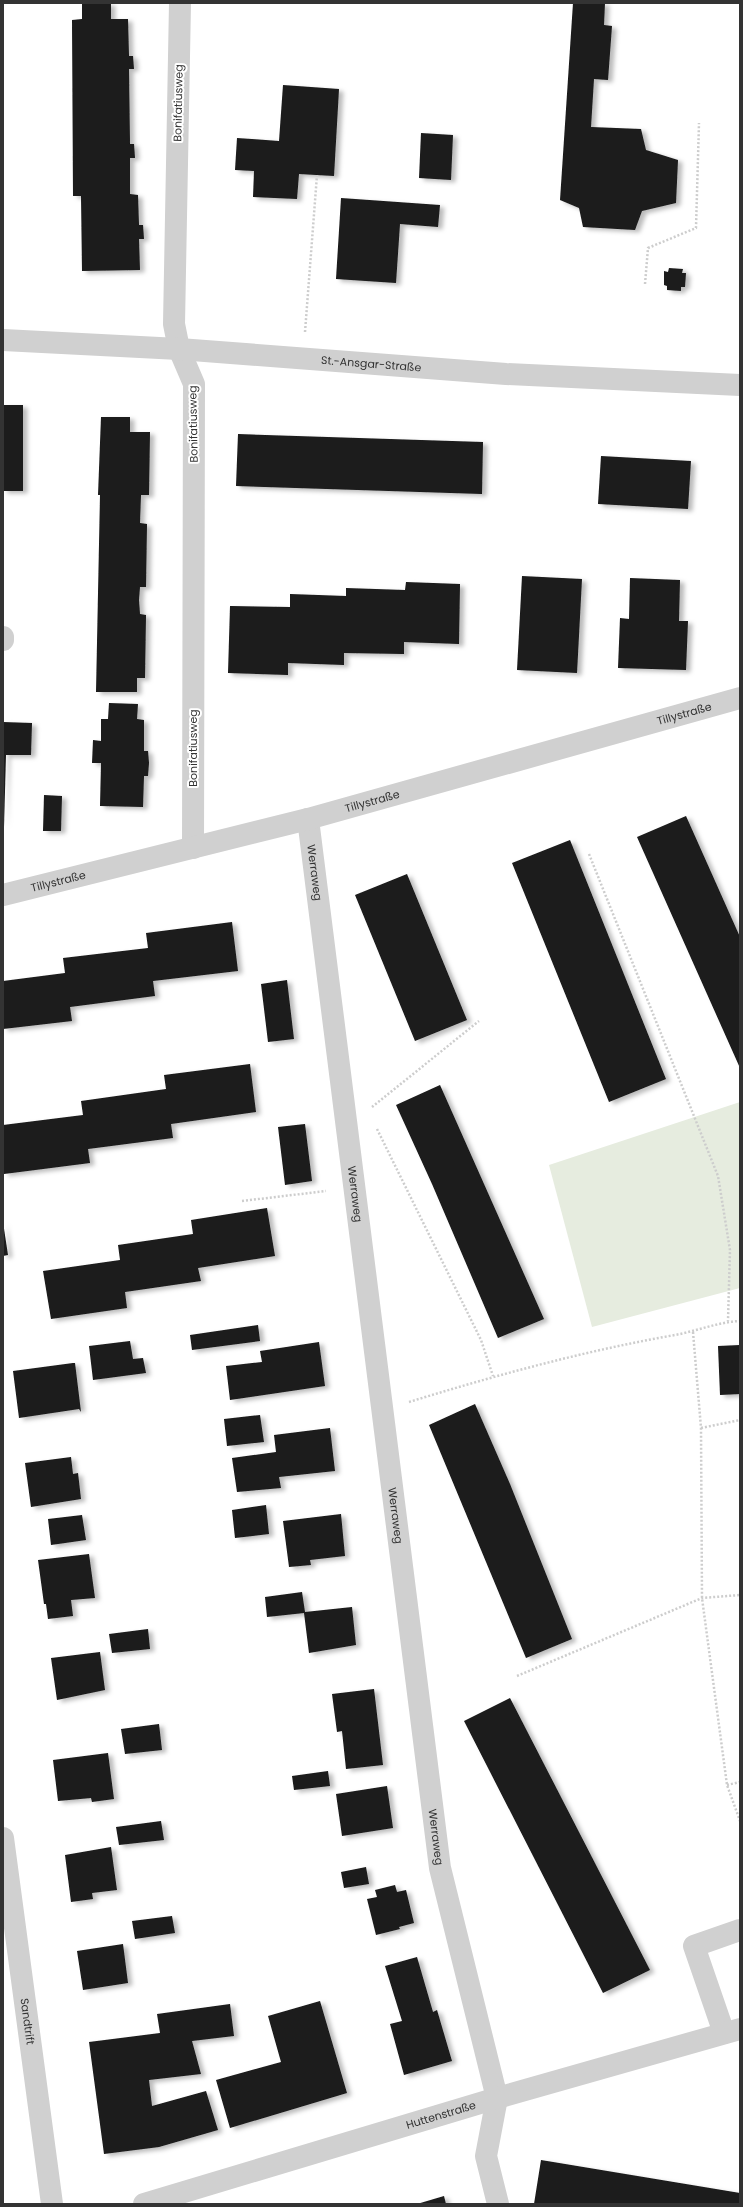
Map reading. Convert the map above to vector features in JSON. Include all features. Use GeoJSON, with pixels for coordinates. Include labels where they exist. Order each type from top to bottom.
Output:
{"type":"FeatureCollection","features":[{"type":"Feature","properties":{"kind":"street","name":"Bonifatiusweg"},"geometry":{"type":"LineString","coordinates":[[180,3],[174,324],[179,349],[194,384],[193,848]]}},
{"type":"Feature","properties":{"kind":"street","name":"St.-Ansgar-Straße"},"geometry":{"type":"LineString","coordinates":[[3,340],[179,349],[506,374],[740,385]]}},
{"type":"Feature","properties":{"kind":"street","name":"Tillystraße"},"geometry":{"type":"LineString","coordinates":[[3,895],[308,819],[740,698]]}},
{"type":"Feature","properties":{"kind":"street","name":"Werraweg"},"geometry":{"type":"LineString","coordinates":[[308,819],[440,1868],[497,2098],[486,2156],[498,2204]]}},
{"type":"Feature","properties":{"kind":"street","name":"Sandtrift"},"geometry":{"type":"LineString","coordinates":[[3,1838],[9,1930],[52,2204]]}},
{"type":"Feature","properties":{"kind":"street"},"geometry":{"type":"LineString","coordinates":[[732,2031],[694,1946],[740,1930]]}},
{"type":"Feature","properties":{"kind":"street","name":"Huttenstraße"},"geometry":{"type":"LineString","coordinates":[[144,2204],[497,2098],[732,2031]]}},
{"type":"Feature","properties":{"kind":"path"},"geometry":{"type":"LineString","coordinates":[[645,284],[648,248],[696,228],[699,123]]}},
{"type":"Feature","properties":{"kind":"path"},"geometry":{"type":"LineString","coordinates":[[304,358],[317,175]]}},
{"type":"Feature","properties":{"kind":"path"},"geometry":{"type":"LineString","coordinates":[[589,854],[718,1176],[730,1250],[728,1321]]}},
{"type":"Feature","properties":{"kind":"path"},"geometry":{"type":"LineString","coordinates":[[345,1111],[367,1111],[478,1021]]}},
{"type":"Feature","properties":{"kind":"path"},"geometry":{"type":"LineString","coordinates":[[367,1111],[481,1340],[493,1376]]}},
{"type":"Feature","properties":{"kind":"path"},"geometry":{"type":"LineString","coordinates":[[242,1200],[355,1188]]}},
{"type":"Feature","properties":{"kind":"path"},"geometry":{"type":"LineString","coordinates":[[382,1410],[493,1376],[623,1344],[694,1332],[728,1321],[740,1321]]}},
{"type":"Feature","properties":{"kind":"path"},"geometry":{"type":"LineString","coordinates":[[694,1332],[701,1428],[702,1598],[727,1785],[740,1821]]}},
{"type":"Feature","properties":{"kind":"path"},"geometry":{"type":"LineString","coordinates":[[701,1428],[740,1420]]}},
{"type":"Feature","properties":{"kind":"path"},"geometry":{"type":"LineString","coordinates":[[517,1676],[702,1598],[740,1595]]}},
{"type":"Feature","properties":{"kind":"path"},"geometry":{"type":"LineString","coordinates":[[727,1785],[740,1782]]}},
{"type":"Feature","properties":{"kind":"shaded area"},"geometry":{"type":"Polygon","coordinates":[[[740,1102],[740,1288],[592,1327],[549,1165],[740,1102]]]}},
{"type":"Feature","properties":{"kind":"building"},"geometry":{"type":"Polygon","coordinates":[[[82,3],[111,3],[111,19],[128,19],[129,56],[133,56],[134,69],[129,69],[130,144],[134,144],[135,158],[130,158],[130,194],[138,195],[139,225],[143,225],[144,239],[139,239],[140,270],[82,271],[81,196],[73,196],[72,20],[82,19],[82,3]]]}},
{"type":"Feature","properties":{"kind":"building"},"geometry":{"type":"Polygon","coordinates":[[[573,3],[605,3],[604,25],[612,26],[608,80],[594,79],[591,127],[641,129],[646,150],[678,160],[676,203],[642,211],[635,230],[583,227],[579,208],[560,200],[573,3]]]}},
{"type":"Feature","properties":{"kind":"building"},"geometry":{"type":"Polygon","coordinates":[[[283,85],[339,89],[334,176],[299,174],[297,199],[253,197],[254,171],[235,170],[237,138],[279,141],[283,85]]]}},
{"type":"Feature","properties":{"kind":"building"},"geometry":{"type":"Polygon","coordinates":[[[421,133],[453,135],[451,180],[419,178],[421,133]]]}},
{"type":"Feature","properties":{"kind":"building"},"geometry":{"type":"Polygon","coordinates":[[[341,198],[440,205],[438,227],[400,224],[396,283],[336,279],[341,198]]]}},
{"type":"Feature","properties":{"kind":"building"},"geometry":{"type":"Polygon","coordinates":[[[669,268],[683,269],[682,273],[686,273],[685,287],[681,287],[681,291],[667,290],[667,286],[664,285],[664,271],[668,272],[669,268]]]}},
{"type":"Feature","properties":{"kind":"building"},"geometry":{"type":"Polygon","coordinates":[[[3,405],[23,405],[23,491],[3,491],[3,405]]]}},
{"type":"Feature","properties":{"kind":"building"},"geometry":{"type":"Polygon","coordinates":[[[101,417],[130,417],[130,432],[150,432],[149,495],[141,495],[140,523],[147,524],[146,587],[140,587],[139,600],[140,614],[146,615],[145,678],[137,678],[137,692],[96,692],[100,495],[98,495],[101,417]]]}},
{"type":"Feature","properties":{"kind":"building"},"geometry":{"type":"Polygon","coordinates":[[[238,434],[483,442],[482,494],[236,486],[238,434]]]}},
{"type":"Feature","properties":{"kind":"building"},"geometry":{"type":"Polygon","coordinates":[[[601,456],[691,461],[688,509],[598,504],[601,456]]]}},
{"type":"Feature","properties":{"kind":"building"},"geometry":{"type":"Polygon","coordinates":[[[522,576],[582,579],[577,673],[517,670],[522,576]]]}},
{"type":"Feature","properties":{"kind":"building"},"geometry":{"type":"Polygon","coordinates":[[[630,578],[680,580],[679,621],[688,621],[686,670],[618,668],[620,618],[629,619],[630,578]]]}},
{"type":"Feature","properties":{"kind":"building"},"geometry":{"type":"Polygon","coordinates":[[[406,582],[460,584],[459,644],[404,642],[404,654],[344,653],[344,665],[288,663],[288,675],[228,673],[230,606],[290,607],[290,594],[346,596],[346,588],[405,590],[406,582]]]}},
{"type":"Feature","properties":{"kind":"building"},"geometry":{"type":"Polygon","coordinates":[[[109,703],[138,704],[137,719],[144,720],[144,751],[148,751],[149,763],[148,776],[144,776],[143,807],[100,806],[101,763],[92,763],[93,740],[101,741],[101,719],[108,719],[109,703]]]}},
{"type":"Feature","properties":{"kind":"building"},"geometry":{"type":"Polygon","coordinates":[[[3,722],[32,723],[31,755],[6,755],[4,827],[3,722]]]}},
{"type":"Feature","properties":{"kind":"building"},"geometry":{"type":"Polygon","coordinates":[[[44,795],[62,796],[61,831],[43,831],[44,795]]]}},
{"type":"Feature","properties":{"kind":"building"},"geometry":{"type":"Polygon","coordinates":[[[686,816],[740,937],[740,1068],[637,837],[686,816]]]}},
{"type":"Feature","properties":{"kind":"building"},"geometry":{"type":"Polygon","coordinates":[[[570,840],[666,1079],[609,1102],[512,863],[570,840]]]}},
{"type":"Feature","properties":{"kind":"building"},"geometry":{"type":"Polygon","coordinates":[[[407,874],[467,1020],[415,1041],[355,895],[407,874]]]}},
{"type":"Feature","properties":{"kind":"building"},"geometry":{"type":"Polygon","coordinates":[[[232,922],[238,971],[153,981],[155,996],[70,1007],[72,1021],[3,1029],[3,981],[65,973],[63,958],[148,948],[146,933],[232,922]]]}},
{"type":"Feature","properties":{"kind":"building"},"geometry":{"type":"Polygon","coordinates":[[[287,980],[294,1039],[268,1042],[261,984],[287,980]]]}},
{"type":"Feature","properties":{"kind":"building"},"geometry":{"type":"Polygon","coordinates":[[[250,1064],[256,1112],[171,1124],[173,1138],[88,1149],[90,1163],[4,1174],[3,1125],[83,1115],[81,1101],[166,1089],[164,1075],[250,1064]]]}},
{"type":"Feature","properties":{"kind":"building"},"geometry":{"type":"Polygon","coordinates":[[[440,1085],[544,1319],[498,1338],[432,1184],[396,1105],[440,1085]]]}},
{"type":"Feature","properties":{"kind":"building"},"geometry":{"type":"Polygon","coordinates":[[[305,1124],[312,1181],[285,1185],[278,1127],[305,1124]]]}},
{"type":"Feature","properties":{"kind":"building"},"geometry":{"type":"Polygon","coordinates":[[[267,1208],[275,1256],[198,1268],[201,1281],[125,1292],[127,1308],[51,1319],[43,1271],[120,1260],[118,1245],[193,1234],[191,1220],[267,1208]]]}},
{"type":"Feature","properties":{"kind":"building"},"geometry":{"type":"Polygon","coordinates":[[[3,1222],[8,1255],[3,1256],[3,1222]]]}},
{"type":"Feature","properties":{"kind":"building"},"geometry":{"type":"Polygon","coordinates":[[[258,1325],[260,1341],[192,1350],[190,1335],[258,1325]]]}},
{"type":"Feature","properties":{"kind":"building"},"geometry":{"type":"Polygon","coordinates":[[[130,1341],[133,1359],[143,1358],[146,1373],[93,1380],[89,1346],[130,1341]]]}},
{"type":"Feature","properties":{"kind":"building"},"geometry":{"type":"Polygon","coordinates":[[[319,1342],[325,1386],[230,1400],[226,1366],[262,1362],[260,1351],[319,1342]]]}},
{"type":"Feature","properties":{"kind":"building"},"geometry":{"type":"Polygon","coordinates":[[[740,1345],[740,1394],[720,1395],[718,1346],[740,1345]]]}},
{"type":"Feature","properties":{"kind":"building"},"geometry":{"type":"Polygon","coordinates":[[[75,1363],[81,1412],[79,1409],[19,1418],[13,1371],[75,1363]]]}},
{"type":"Feature","properties":{"kind":"building"},"geometry":{"type":"Polygon","coordinates":[[[475,1404],[510,1484],[572,1639],[526,1658],[429,1425],[475,1404]]]}},
{"type":"Feature","properties":{"kind":"building"},"geometry":{"type":"Polygon","coordinates":[[[260,1415],[264,1442],[227,1446],[224,1419],[260,1415]]]}},
{"type":"Feature","properties":{"kind":"building"},"geometry":{"type":"Polygon","coordinates":[[[330,1428],[335,1471],[279,1477],[281,1488],[237,1492],[232,1458],[276,1452],[274,1435],[330,1428]]]}},
{"type":"Feature","properties":{"kind":"building"},"geometry":{"type":"Polygon","coordinates":[[[71,1457],[73,1474],[78,1473],[81,1499],[31,1507],[25,1463],[71,1457]]]}},
{"type":"Feature","properties":{"kind":"building"},"geometry":{"type":"Polygon","coordinates":[[[266,1505],[269,1534],[235,1538],[232,1510],[266,1505]]]}},
{"type":"Feature","properties":{"kind":"building"},"geometry":{"type":"Polygon","coordinates":[[[341,1514],[345,1556],[310,1560],[311,1565],[289,1567],[283,1521],[341,1514]]]}},
{"type":"Feature","properties":{"kind":"building"},"geometry":{"type":"Polygon","coordinates":[[[82,1515],[86,1540],[51,1545],[48,1519],[82,1515]]]}},
{"type":"Feature","properties":{"kind":"building"},"geometry":{"type":"Polygon","coordinates":[[[89,1554],[95,1598],[71,1600],[73,1616],[48,1619],[46,1604],[44,1604],[38,1560],[89,1554]]]}},
{"type":"Feature","properties":{"kind":"building"},"geometry":{"type":"Polygon","coordinates":[[[302,1592],[305,1612],[352,1607],[356,1645],[309,1653],[304,1613],[267,1617],[265,1597],[302,1592]]]}},
{"type":"Feature","properties":{"kind":"building"},"geometry":{"type":"Polygon","coordinates":[[[148,1629],[150,1649],[112,1653],[109,1634],[148,1629]]]}},
{"type":"Feature","properties":{"kind":"building"},"geometry":{"type":"Polygon","coordinates":[[[100,1652],[105,1690],[57,1700],[51,1658],[100,1652]]]}},
{"type":"Feature","properties":{"kind":"building"},"geometry":{"type":"Polygon","coordinates":[[[374,1689],[383,1765],[346,1769],[342,1731],[337,1732],[332,1694],[374,1689]]]}},
{"type":"Feature","properties":{"kind":"building"},"geometry":{"type":"Polygon","coordinates":[[[510,1698],[650,1970],[603,1993],[464,1721],[510,1698]]]}},
{"type":"Feature","properties":{"kind":"building"},"geometry":{"type":"Polygon","coordinates":[[[159,1724],[162,1750],[125,1754],[121,1729],[159,1724]]]}},
{"type":"Feature","properties":{"kind":"building"},"geometry":{"type":"Polygon","coordinates":[[[108,1753],[114,1799],[92,1802],[91,1798],[58,1801],[53,1760],[108,1753]]]}},
{"type":"Feature","properties":{"kind":"building"},"geometry":{"type":"Polygon","coordinates":[[[328,1771],[330,1786],[294,1790],[292,1776],[328,1771]]]}},
{"type":"Feature","properties":{"kind":"building"},"geometry":{"type":"Polygon","coordinates":[[[387,1786],[393,1828],[342,1836],[336,1794],[387,1786]]]}},
{"type":"Feature","properties":{"kind":"building"},"geometry":{"type":"Polygon","coordinates":[[[161,1821],[164,1840],[119,1845],[116,1827],[161,1821]]]}},
{"type":"Feature","properties":{"kind":"building"},"geometry":{"type":"Polygon","coordinates":[[[111,1847],[117,1890],[92,1893],[93,1899],[71,1902],[65,1855],[111,1847]]]}},
{"type":"Feature","properties":{"kind":"building"},"geometry":{"type":"Polygon","coordinates":[[[366,1867],[369,1884],[344,1888],[341,1872],[366,1867]]]}},
{"type":"Feature","properties":{"kind":"building"},"geometry":{"type":"Polygon","coordinates":[[[395,1885],[397,1892],[406,1890],[414,1923],[399,1927],[400,1929],[376,1935],[367,1899],[377,1897],[375,1890],[395,1885]]]}},
{"type":"Feature","properties":{"kind":"building"},"geometry":{"type":"Polygon","coordinates":[[[172,1916],[175,1933],[135,1939],[132,1921],[172,1916]]]}},
{"type":"Feature","properties":{"kind":"building"},"geometry":{"type":"Polygon","coordinates":[[[123,1944],[128,1983],[83,1990],[77,1951],[123,1944]]]}},
{"type":"Feature","properties":{"kind":"building"},"geometry":{"type":"Polygon","coordinates":[[[417,1957],[433,2012],[437,2010],[452,2061],[404,2075],[390,2024],[402,2021],[385,1966],[417,1957]]]}},
{"type":"Feature","properties":{"kind":"building"},"geometry":{"type":"Polygon","coordinates":[[[320,2001],[347,2093],[230,2128],[216,2080],[281,2062],[268,2016],[320,2001]]]}},
{"type":"Feature","properties":{"kind":"building"},"geometry":{"type":"Polygon","coordinates":[[[230,2004],[234,2036],[192,2041],[201,2074],[149,2080],[152,2106],[206,2091],[218,2130],[159,2147],[104,2154],[89,2042],[160,2033],[157,2014],[230,2004]]]}},
{"type":"Feature","properties":{"kind":"building"},"geometry":{"type":"Polygon","coordinates":[[[541,2160],[740,2193],[740,2204],[534,2204],[541,2160]]]}},
{"type":"Feature","properties":{"kind":"building"},"geometry":{"type":"Polygon","coordinates":[[[444,2196],[446,2204],[417,2204],[444,2196]]]}}]}
